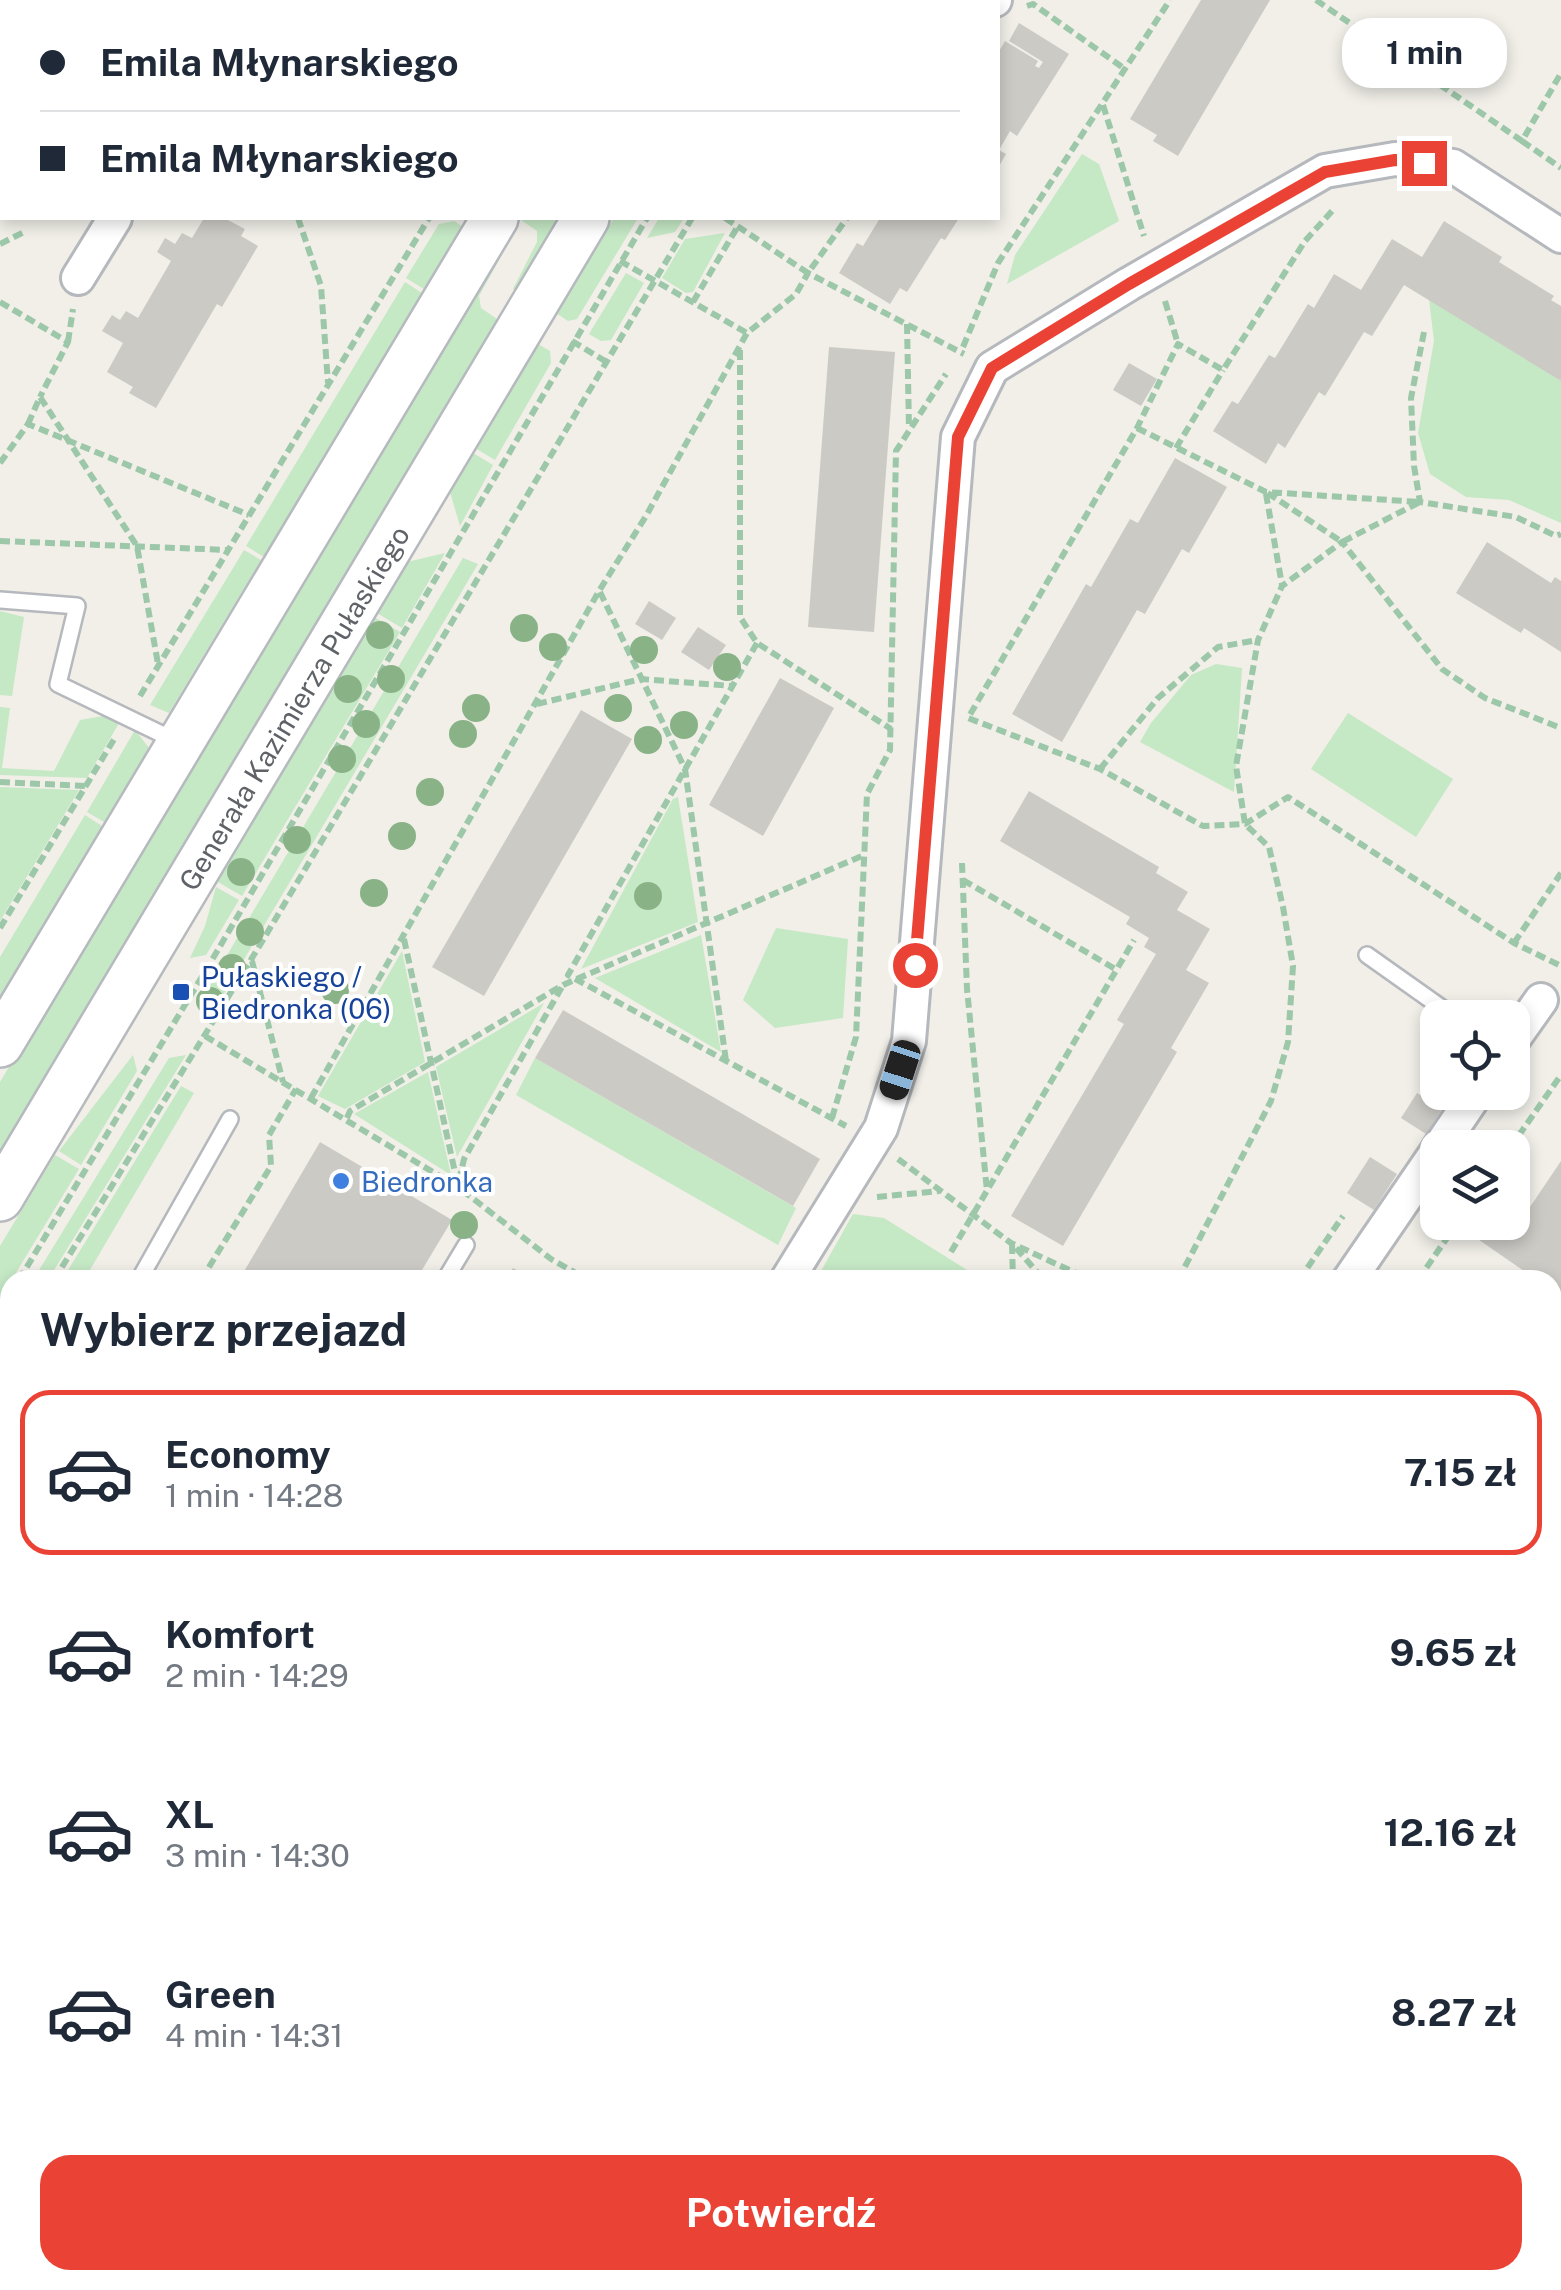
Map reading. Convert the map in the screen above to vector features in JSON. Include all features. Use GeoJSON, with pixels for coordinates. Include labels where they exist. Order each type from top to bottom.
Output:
{"type":"FeatureCollection","features":[{"type":"Feature","properties":{"kind":"main road"},"geometry":{"type":"LineString","coordinates":[[0,1044],[495,220]]}},
{"type":"Feature","properties":{"kind":"main road","name":"Generała Kazimierza Pułaskiego"},"geometry":{"type":"LineString","coordinates":[[0,1198],[585,220]]}},
{"type":"Feature","properties":{"kind":"street"},"geometry":{"type":"LineString","coordinates":[[794,1270],[881,1128],[909,1041],[958,437],[992,368],[1325,172],[1395,160],[1453,166],[1561,236]]}},
{"type":"Feature","properties":{"kind":"street"},"geometry":{"type":"LineString","coordinates":[[78,278],[114,220]]}},
{"type":"Feature","properties":{"kind":"street"},"geometry":{"type":"LineString","coordinates":[[1530,1021],[1546,1003]]}},
{"type":"Feature","properties":{"kind":"street"},"geometry":{"type":"LineString","coordinates":[[1356,1270],[1420,1175]]}},
{"type":"Feature","properties":{"kind":"lane"},"geometry":{"type":"LineString","coordinates":[[0,600],[77,606],[58,684],[180,742]]}},
{"type":"Feature","properties":{"kind":"lane"},"geometry":{"type":"LineString","coordinates":[[1366,955],[1430,1000]]}},
{"type":"Feature","properties":{"kind":"lane"},"geometry":{"type":"LineString","coordinates":[[144,1270],[230,1119]]}},
{"type":"Feature","properties":{"kind":"lane"},"geometry":{"type":"LineString","coordinates":[[452,1270],[466,1245]]}},
{"type":"Feature","properties":{"kind":"path"},"geometry":{"type":"LineString","coordinates":[[1316,0],[1561,168]]}},
{"type":"Feature","properties":{"kind":"path"},"geometry":{"type":"LineString","coordinates":[[1000,4],[1032,4],[1126,70]]}},
{"type":"Feature","properties":{"kind":"path"},"geometry":{"type":"LineString","coordinates":[[1522,141],[1561,73]]}},
{"type":"Feature","properties":{"kind":"path"},"geometry":{"type":"LineString","coordinates":[[1102,104],[1178,344],[1223,370]]}},
{"type":"Feature","properties":{"kind":"path"},"geometry":{"type":"LineString","coordinates":[[1176,448],[1315,226],[1343,202]]}},
{"type":"Feature","properties":{"kind":"path"},"geometry":{"type":"LineString","coordinates":[[299,220],[321,286],[328,384]]}},
{"type":"Feature","properties":{"kind":"path"},"geometry":{"type":"LineString","coordinates":[[0,928],[428,220]]}},
{"type":"Feature","properties":{"kind":"path"},"geometry":{"type":"LineString","coordinates":[[25,1270],[209,965],[646,220]]}},
{"type":"Feature","properties":{"kind":"path"},"geometry":{"type":"LineString","coordinates":[[60,1270],[252,960],[691,220]]}},
{"type":"Feature","properties":{"kind":"path"},"geometry":{"type":"LineString","coordinates":[[728,220],[808,273],[992,368]]}},
{"type":"Feature","properties":{"kind":"path"},"geometry":{"type":"LineString","coordinates":[[311,1098],[747,333],[796,294],[846,220]]}},
{"type":"Feature","properties":{"kind":"path"},"geometry":{"type":"LineString","coordinates":[[693,302],[738,226]]}},
{"type":"Feature","properties":{"kind":"path"},"geometry":{"type":"LineString","coordinates":[[0,244],[26,230]]}},
{"type":"Feature","properties":{"kind":"path"},"geometry":{"type":"LineString","coordinates":[[620,262],[747,333]]}},
{"type":"Feature","properties":{"kind":"path"},"geometry":{"type":"LineString","coordinates":[[0,302],[68,342],[28,424],[0,462]]}},
{"type":"Feature","properties":{"kind":"path"},"geometry":{"type":"LineString","coordinates":[[907,324],[909,430]]}},
{"type":"Feature","properties":{"kind":"path"},"geometry":{"type":"LineString","coordinates":[[1420,502],[1410,398],[1424,332]]}},
{"type":"Feature","properties":{"kind":"path"},"geometry":{"type":"LineString","coordinates":[[1178,344],[1137,428],[968,718],[1100,770],[1203,826],[1245,824],[1288,796],[1514,943],[1561,966]]}},
{"type":"Feature","properties":{"kind":"path"},"geometry":{"type":"LineString","coordinates":[[740,348],[740,616],[757,643],[891,728]]}},
{"type":"Feature","properties":{"kind":"path"},"geometry":{"type":"LineString","coordinates":[[40,398],[137,546],[159,665]]}},
{"type":"Feature","properties":{"kind":"path"},"geometry":{"type":"LineString","coordinates":[[28,424],[249,514]]}},
{"type":"Feature","properties":{"kind":"path"},"geometry":{"type":"LineString","coordinates":[[1137,428],[1266,492],[1342,542],[1442,669],[1485,698],[1561,728]]}},
{"type":"Feature","properties":{"kind":"path"},"geometry":{"type":"LineString","coordinates":[[1266,492],[1420,502],[1516,517],[1559,536]]}},
{"type":"Feature","properties":{"kind":"path"},"geometry":{"type":"LineString","coordinates":[[1266,492],[1282,586]]}},
{"type":"Feature","properties":{"kind":"path"},"geometry":{"type":"LineString","coordinates":[[1186,1270],[1271,1101],[1288,1042],[1293,966],[1283,907],[1268,847],[1245,824],[1236,766],[1258,640],[1282,586],[1342,542],[1420,502]]}},
{"type":"Feature","properties":{"kind":"path"},"geometry":{"type":"LineString","coordinates":[[0,541],[228,550]]}},
{"type":"Feature","properties":{"kind":"path"},"geometry":{"type":"LineString","coordinates":[[599,591],[685,769],[726,1061]]}},
{"type":"Feature","properties":{"kind":"path"},"geometry":{"type":"LineString","coordinates":[[1100,770],[1158,698],[1218,647],[1258,640]]}},
{"type":"Feature","properties":{"kind":"path"},"geometry":{"type":"LineString","coordinates":[[458,1187],[464,1158],[757,643]]}},
{"type":"Feature","properties":{"kind":"path"},"geometry":{"type":"LineString","coordinates":[[535,705],[641,679],[732,686]]}},
{"type":"Feature","properties":{"kind":"path"},"geometry":{"type":"LineString","coordinates":[[0,782],[86,786]]}},
{"type":"Feature","properties":{"kind":"path"},"geometry":{"type":"LineString","coordinates":[[346,1118],[350,1111],[563,985],[864,855]]}},
{"type":"Feature","properties":{"kind":"path"},"geometry":{"type":"LineString","coordinates":[[1514,943],[1561,873]]}},
{"type":"Feature","properties":{"kind":"path"},"geometry":{"type":"LineString","coordinates":[[988,1191],[967,988],[962,880],[1117,970]]}},
{"type":"Feature","properties":{"kind":"path"},"geometry":{"type":"LineString","coordinates":[[404,938],[458,1187]]}},
{"type":"Feature","properties":{"kind":"path"},"geometry":{"type":"LineString","coordinates":[[951,1252],[1134,940]]}},
{"type":"Feature","properties":{"kind":"path"},"geometry":{"type":"LineString","coordinates":[[252,960],[283,1082]]}},
{"type":"Feature","properties":{"kind":"path"},"geometry":{"type":"LineString","coordinates":[[568,975],[873,1141],[1012,1243],[1035,1270]]}},
{"type":"Feature","properties":{"kind":"path"},"geometry":{"type":"LineString","coordinates":[[205,1036],[458,1187],[571,1270]]}},
{"type":"Feature","properties":{"kind":"path"},"geometry":{"type":"LineString","coordinates":[[1523,1130],[1561,1075]]}},
{"type":"Feature","properties":{"kind":"path"},"geometry":{"type":"LineString","coordinates":[[208,1270],[272,1166],[269,1134],[296,1089]]}},
{"type":"Feature","properties":{"kind":"path"},"geometry":{"type":"LineString","coordinates":[[836,1202],[940,1191]]}},
{"type":"Feature","properties":{"kind":"path"},"geometry":{"type":"LineString","coordinates":[[1307,1270],[1343,1216]]}},
{"type":"Feature","properties":{"kind":"path"},"geometry":{"type":"LineString","coordinates":[[1425,1270],[1446,1240]]}},
{"type":"Feature","properties":{"kind":"path"},"geometry":{"type":"LineString","coordinates":[[1012,1243],[1013,1270]]}},
{"type":"Feature","properties":{"kind":"path"},"geometry":{"type":"LineString","coordinates":[[1012,1243],[1070,1270]]}},
{"type":"Feature","properties":{"kind":"green space"},"geometry":{"type":"Polygon","coordinates":[[[1082,154],[1099,164],[1119,221],[1007,284],[1015,255],[1082,154]]]}},
{"type":"Feature","properties":{"kind":"green space"},"geometry":{"type":"Polygon","coordinates":[[[521,220],[561,220],[518,291],[513,289],[537,242],[537,231],[521,220]]]}},
{"type":"Feature","properties":{"kind":"green space"},"geometry":{"type":"Polygon","coordinates":[[[613,220],[637,220],[577,319],[568,321],[556,313],[613,220]]]}},
{"type":"Feature","properties":{"kind":"green space"},"geometry":{"type":"Polygon","coordinates":[[[658,220],[683,220],[675,232],[647,238],[658,220]]]}},
{"type":"Feature","properties":{"kind":"green space"},"geometry":{"type":"Polygon","coordinates":[[[454,221],[462,226],[424,289],[406,278],[439,224],[454,221]]]}},
{"type":"Feature","properties":{"kind":"green space"},"geometry":{"type":"Polygon","coordinates":[[[725,233],[693,292],[686,293],[662,278],[685,239],[725,233]]]}},
{"type":"Feature","properties":{"kind":"green space"},"geometry":{"type":"Polygon","coordinates":[[[494,258],[499,260],[479,296],[481,308],[500,321],[0,1157],[0,1082],[494,258]]]}},
{"type":"Feature","properties":{"kind":"green space"},"geometry":{"type":"Polygon","coordinates":[[[626,273],[644,283],[611,340],[601,341],[589,334],[626,273]]]}},
{"type":"Feature","properties":{"kind":"green space"},"geometry":{"type":"Polygon","coordinates":[[[405,282],[422,293],[264,557],[246,546],[405,282]]]}},
{"type":"Feature","properties":{"kind":"green space"},"geometry":{"type":"Polygon","coordinates":[[[1429,299],[1561,381],[1561,523],[1509,500],[1466,497],[1430,474],[1418,433],[1434,341],[1429,299]]]}},
{"type":"Feature","properties":{"kind":"green space"},"geometry":{"type":"Polygon","coordinates":[[[538,344],[550,351],[551,363],[495,460],[475,448],[538,344]]]}},
{"type":"Feature","properties":{"kind":"green space"},"geometry":{"type":"Polygon","coordinates":[[[473,453],[493,465],[460,526],[450,492],[473,453]]]}},
{"type":"Feature","properties":{"kind":"green space"},"geometry":{"type":"Polygon","coordinates":[[[244,550],[261,560],[169,713],[150,705],[244,550]]]}},
{"type":"Feature","properties":{"kind":"green space"},"geometry":{"type":"Polygon","coordinates":[[[445,553],[402,628],[377,613],[407,562],[445,553]]]}},
{"type":"Feature","properties":{"kind":"green space"},"geometry":{"type":"Polygon","coordinates":[[[463,558],[478,564],[207,1022],[198,1004],[463,558]]]}},
{"type":"Feature","properties":{"kind":"green space"},"geometry":{"type":"Polygon","coordinates":[[[0,611],[24,617],[12,696],[0,695],[0,611]]]}},
{"type":"Feature","properties":{"kind":"green space"},"geometry":{"type":"Polygon","coordinates":[[[374,617],[400,632],[242,896],[218,882],[374,617]]]}},
{"type":"Feature","properties":{"kind":"green space"},"geometry":{"type":"Polygon","coordinates":[[[1216,664],[1242,668],[1234,792],[1140,742],[1191,675],[1216,664]]]}},
{"type":"Feature","properties":{"kind":"green space"},"geometry":{"type":"Polygon","coordinates":[[[0,707],[10,708],[2,768],[54,771],[80,720],[115,714],[122,718],[87,778],[0,775],[0,707]]]}},
{"type":"Feature","properties":{"kind":"green space"},"geometry":{"type":"Polygon","coordinates":[[[1348,713],[1453,779],[1416,837],[1311,769],[1348,713]]]}},
{"type":"Feature","properties":{"kind":"green space"},"geometry":{"type":"Polygon","coordinates":[[[135,730],[149,748],[104,822],[87,812],[135,730]]]}},
{"type":"Feature","properties":{"kind":"green space"},"geometry":{"type":"Polygon","coordinates":[[[0,787],[79,790],[0,921],[0,787]]]}},
{"type":"Feature","properties":{"kind":"green space"},"geometry":{"type":"Polygon","coordinates":[[[678,797],[698,922],[581,969],[673,799],[678,797]]]}},
{"type":"Feature","properties":{"kind":"green space"},"geometry":{"type":"Polygon","coordinates":[[[85,815],[102,826],[0,997],[0,957],[85,815]]]}},
{"type":"Feature","properties":{"kind":"green space"},"geometry":{"type":"Polygon","coordinates":[[[216,887],[239,900],[206,955],[190,958],[205,926],[216,887]]]}},
{"type":"Feature","properties":{"kind":"green space"},"geometry":{"type":"Polygon","coordinates":[[[776,928],[848,939],[843,1018],[775,1028],[743,1000],[776,928]]]}},
{"type":"Feature","properties":{"kind":"green space"},"geometry":{"type":"Polygon","coordinates":[[[701,935],[721,1052],[595,978],[701,935]]]}},
{"type":"Feature","properties":{"kind":"green space"},"geometry":{"type":"Polygon","coordinates":[[[402,951],[425,1062],[345,1109],[318,1096],[402,951]]]}},
{"type":"Feature","properties":{"kind":"green space"},"geometry":{"type":"Polygon","coordinates":[[[544,1003],[457,1157],[436,1067],[544,1003]]]}},
{"type":"Feature","properties":{"kind":"green space"},"geometry":{"type":"Polygon","coordinates":[[[133,1055],[137,1071],[81,1165],[59,1151],[133,1055]]]}},
{"type":"Feature","properties":{"kind":"green space"},"geometry":{"type":"Polygon","coordinates":[[[186,1055],[54,1270],[39,1270],[169,1058],[186,1055]]]}},
{"type":"Feature","properties":{"kind":"green space"},"geometry":{"type":"Polygon","coordinates":[[[535,1058],[796,1208],[778,1245],[516,1095],[535,1058]]]}},
{"type":"Feature","properties":{"kind":"green space"},"geometry":{"type":"Polygon","coordinates":[[[428,1072],[451,1175],[354,1114],[428,1072]]]}},
{"type":"Feature","properties":{"kind":"green space"},"geometry":{"type":"Polygon","coordinates":[[[181,1086],[194,1093],[90,1270],[68,1270],[181,1086]]]}},
{"type":"Feature","properties":{"kind":"green space"},"geometry":{"type":"Polygon","coordinates":[[[55,1155],[79,1169],[18,1270],[0,1270],[0,1246],[55,1155]]]}},
{"type":"Feature","properties":{"kind":"green space"},"geometry":{"type":"Polygon","coordinates":[[[853,1214],[884,1218],[967,1270],[822,1270],[853,1214]]]}},
{"type":"Feature","properties":{"kind":"building"},"geometry":{"type":"Polygon","coordinates":[[[1201,0],[1270,0],[1178,156],[1153,141],[1157,135],[1130,119],[1201,0]]]}},
{"type":"Feature","properties":{"kind":"building"},"geometry":{"type":"Polygon","coordinates":[[[1019,23],[1069,54],[1017,136],[1010,131],[1000,148],[1000,50],[1005,41],[1038,61],[1035,66],[1039,68],[1043,62],[1009,41],[1019,23]]]}},
{"type":"Feature","properties":{"kind":"building"},"geometry":{"type":"Polygon","coordinates":[[[203,220],[228,220],[245,229],[241,236],[258,246],[222,307],[217,304],[156,408],[129,393],[133,387],[107,372],[123,343],[102,331],[112,315],[120,320],[126,311],[138,318],[171,261],[157,252],[165,238],[175,244],[182,233],[192,238],[203,220]]]}},
{"type":"Feature","properties":{"kind":"building"},"geometry":{"type":"Polygon","coordinates":[[[879,220],[958,220],[945,240],[941,238],[907,292],[900,288],[890,304],[839,273],[857,243],[863,246],[879,220]]]}},
{"type":"Feature","properties":{"kind":"building"},"geometry":{"type":"Polygon","coordinates":[[[1444,221],[1554,296],[1551,300],[1561,306],[1561,381],[1404,285],[1372,336],[1364,332],[1325,396],[1319,392],[1285,448],[1278,443],[1266,464],[1213,431],[1232,401],[1238,404],[1269,355],[1275,358],[1308,304],[1314,308],[1334,274],[1361,290],[1392,239],[1422,257],[1444,221]]]}},
{"type":"Feature","properties":{"kind":"building"},"geometry":{"type":"Polygon","coordinates":[[[829,347],[895,352],[874,632],[808,627],[829,347]]]}},
{"type":"Feature","properties":{"kind":"building"},"geometry":{"type":"Polygon","coordinates":[[[1129,363],[1157,379],[1141,406],[1113,390],[1129,363]]]}},
{"type":"Feature","properties":{"kind":"building"},"geometry":{"type":"Polygon","coordinates":[[[1175,458],[1227,487],[1189,553],[1182,549],[1145,614],[1137,610],[1062,742],[1012,714],[1086,584],[1091,587],[1130,519],[1138,523],[1175,458]]]}},
{"type":"Feature","properties":{"kind":"building"},"geometry":{"type":"Polygon","coordinates":[[[1487,542],[1551,583],[1555,577],[1561,581],[1561,652],[1524,628],[1521,633],[1456,593],[1487,542]]]}},
{"type":"Feature","properties":{"kind":"building"},"geometry":{"type":"Polygon","coordinates":[[[649,601],[676,618],[662,640],[635,624],[649,601]]]}},
{"type":"Feature","properties":{"kind":"building"},"geometry":{"type":"Polygon","coordinates":[[[698,627],[726,645],[709,670],[681,652],[698,627]]]}},
{"type":"Feature","properties":{"kind":"building"},"geometry":{"type":"Polygon","coordinates":[[[780,678],[834,708],[763,836],[709,805],[780,678]]]}},
{"type":"Feature","properties":{"kind":"building"},"geometry":{"type":"Polygon","coordinates":[[[581,710],[632,739],[484,996],[432,967],[581,710]]]}},
{"type":"Feature","properties":{"kind":"building"},"geometry":{"type":"Polygon","coordinates":[[[1029,791],[1159,867],[1156,873],[1188,892],[1177,910],[1210,929],[1186,970],[1209,983],[1171,1048],[1177,1052],[1063,1246],[1011,1216],[1124,1024],[1117,1020],[1156,954],[1144,947],[1149,938],[1126,924],[1130,917],[1000,841],[1029,791]]]}},
{"type":"Feature","properties":{"kind":"building"},"geometry":{"type":"Polygon","coordinates":[[[563,1010],[820,1159],[793,1206],[535,1058],[563,1010]]]}},
{"type":"Feature","properties":{"kind":"building"},"geometry":{"type":"Polygon","coordinates":[[[1417,1093],[1420,1110],[1441,1110],[1429,1130],[1420,1130],[1401,1118],[1417,1093]]]}},
{"type":"Feature","properties":{"kind":"building","name":"Biedronka"},"geometry":{"type":"Polygon","coordinates":[[[320,1142],[452,1220],[422,1270],[245,1270],[320,1142]]]}},
{"type":"Feature","properties":{"kind":"building"},"geometry":{"type":"Polygon","coordinates":[[[1370,1157],[1397,1174],[1374,1210],[1347,1193],[1370,1157]]]}},
{"type":"Feature","properties":{"kind":"building"},"geometry":{"type":"Polygon","coordinates":[[[1561,1161],[1561,1270],[1523,1270],[1479,1240],[1530,1240],[1530,1207],[1561,1161]]]}},
{"type":"Feature","properties":{"kind":"place","name":"Pułaskiego / Biedronka (06)"},"geometry":{"type":"Point","coordinates":[181,992]}},
{"type":"Feature","properties":{"kind":"place","name":"Biedronka"},"geometry":{"type":"Point","coordinates":[341,1181]}},
{"type":"Feature","properties":{"kind":"route"},"geometry":{"type":"LineString","coordinates":[[915,965],[958,437],[992,368],[1325,172],[1395,160],[1424,163]]}}]}
